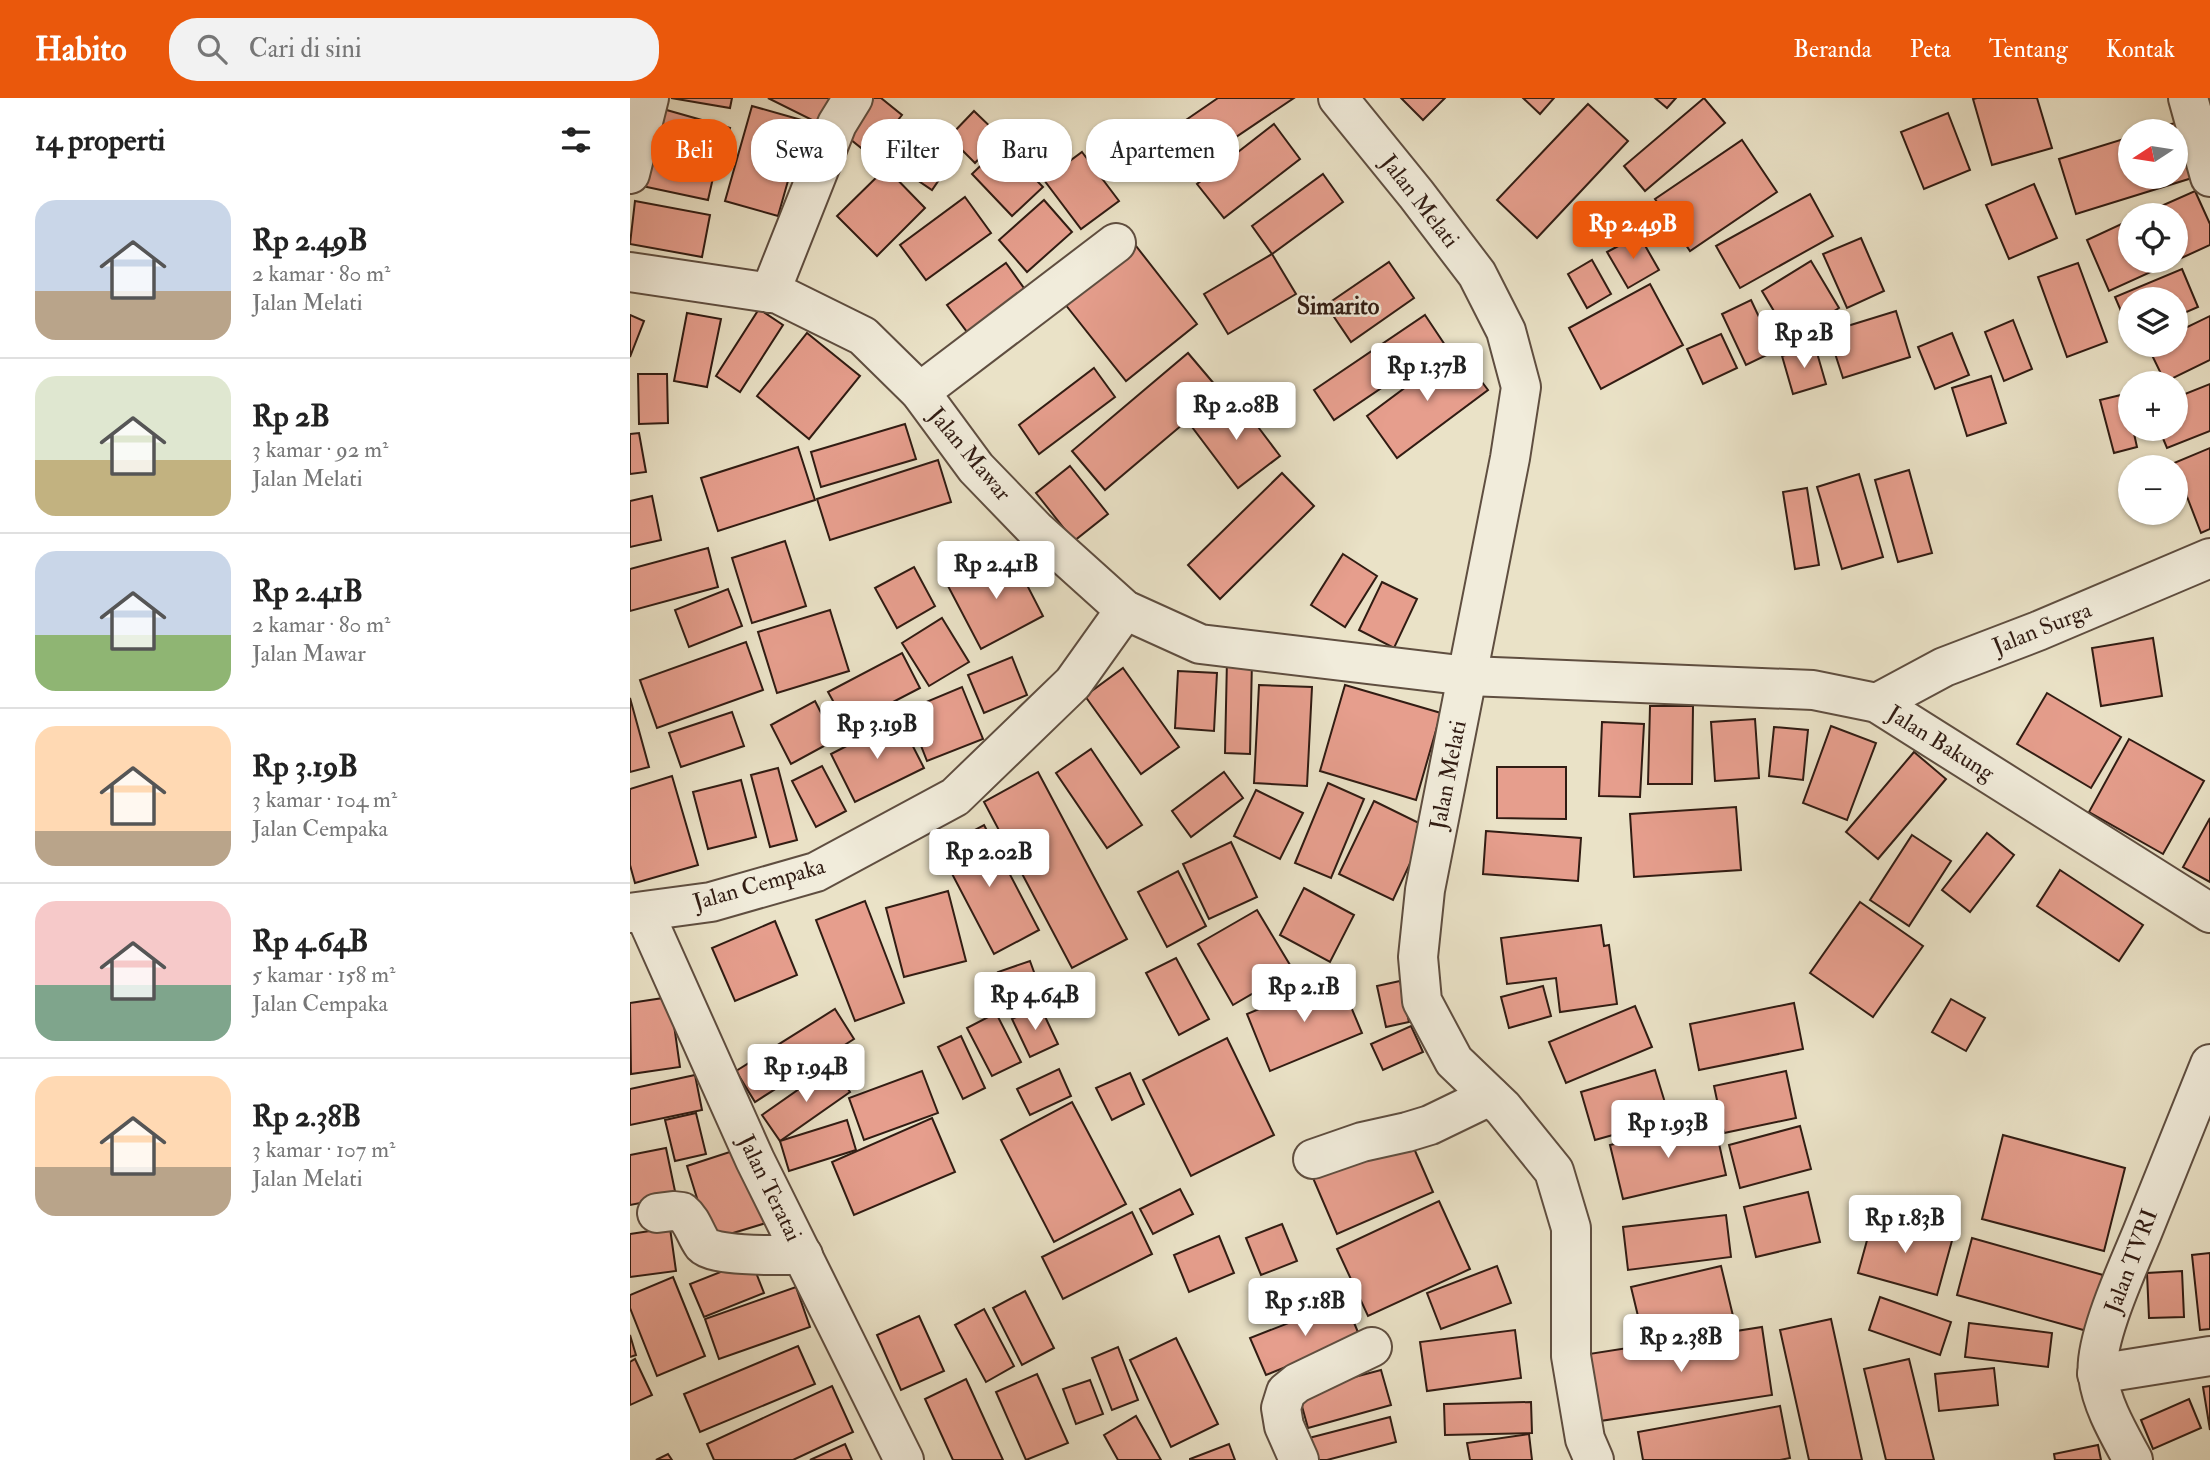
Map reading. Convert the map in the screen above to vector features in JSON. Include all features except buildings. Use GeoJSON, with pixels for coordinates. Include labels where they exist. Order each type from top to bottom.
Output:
{"type":"FeatureCollection","features":[{"type":"Feature","properties":{"kind":"street"},"geometry":{"type":"LineString","coordinates":[[630,174],[649,98]]}},
{"type":"Feature","properties":{"kind":"street"},"geometry":{"type":"LineString","coordinates":[[770,293],[837,124],[853,98]]}},
{"type":"Feature","properties":{"kind":"street","name":"Jalan Melati"},"geometry":{"type":"LineString","coordinates":[[1338,98],[1477,274],[1506,331],[1521,387],[1510,458],[1425,890],[1418,957],[1422,1001],[1454,1061],[1503,1108],[1554,1171],[1571,1228],[1572,1356],[1585,1438],[1594,1460]]}},
{"type":"Feature","properties":{"kind":"street"},"geometry":{"type":"LineString","coordinates":[[2188,98],[2210,177]]}},
{"type":"Feature","properties":{"kind":"street"},"geometry":{"type":"LineString","coordinates":[[920,392],[1116,243]]}},
{"type":"Feature","properties":{"kind":"street","name":"Jalan Mawar"},"geometry":{"type":"LineString","coordinates":[[630,272],[778,294],[863,336],[920,392],[976,468],[1035,529],[1125,610],[1200,644],[1468,676]]}},
{"type":"Feature","properties":{"kind":"street","name":"Jalan Surga"},"geometry":{"type":"LineString","coordinates":[[1877,703],[1944,667],[2038,631],[2210,558]]}},
{"type":"Feature","properties":{"kind":"street","name":"Jalan Cempaka"},"geometry":{"type":"LineString","coordinates":[[637,913],[711,902],[816,872],[956,797],[1073,682],[1125,610]]}},
{"type":"Feature","properties":{"kind":"street","name":"Jalan Bakung"},"geometry":{"type":"LineString","coordinates":[[1468,676],[1813,690],[1877,703],[2210,914]]}},
{"type":"Feature","properties":{"kind":"street","name":"Jalan Teratai"},"geometry":{"type":"LineString","coordinates":[[637,913],[755,1160],[904,1460]]}},
{"type":"Feature","properties":{"kind":"street","name":"Jalan TVRI"},"geometry":{"type":"LineString","coordinates":[[2133,1460],[2114,1425],[2097,1374],[2100,1352],[2111,1309],[2210,1064]]}},
{"type":"Feature","properties":{"kind":"street"},"geometry":{"type":"LineString","coordinates":[[1313,1159],[1362,1142],[1430,1125],[1490,1096]]}},
{"type":"Feature","properties":{"kind":"street"},"geometry":{"type":"LineString","coordinates":[[657,1213],[682,1212],[704,1245],[718,1252],[803,1255]]}},
{"type":"Feature","properties":{"kind":"street"},"geometry":{"type":"LineString","coordinates":[[1299,1460],[1284,1426],[1281,1408],[1286,1392],[1297,1383],[1372,1347]]}},
{"type":"Feature","properties":{"kind":"street"},"geometry":{"type":"LineString","coordinates":[[2097,1374],[2210,1356]]}},
{"type":"Feature","properties":{"kind":"district","name":"Simarito"},"geometry":{"type":"Point","coordinates":[1338,306]}}]}
